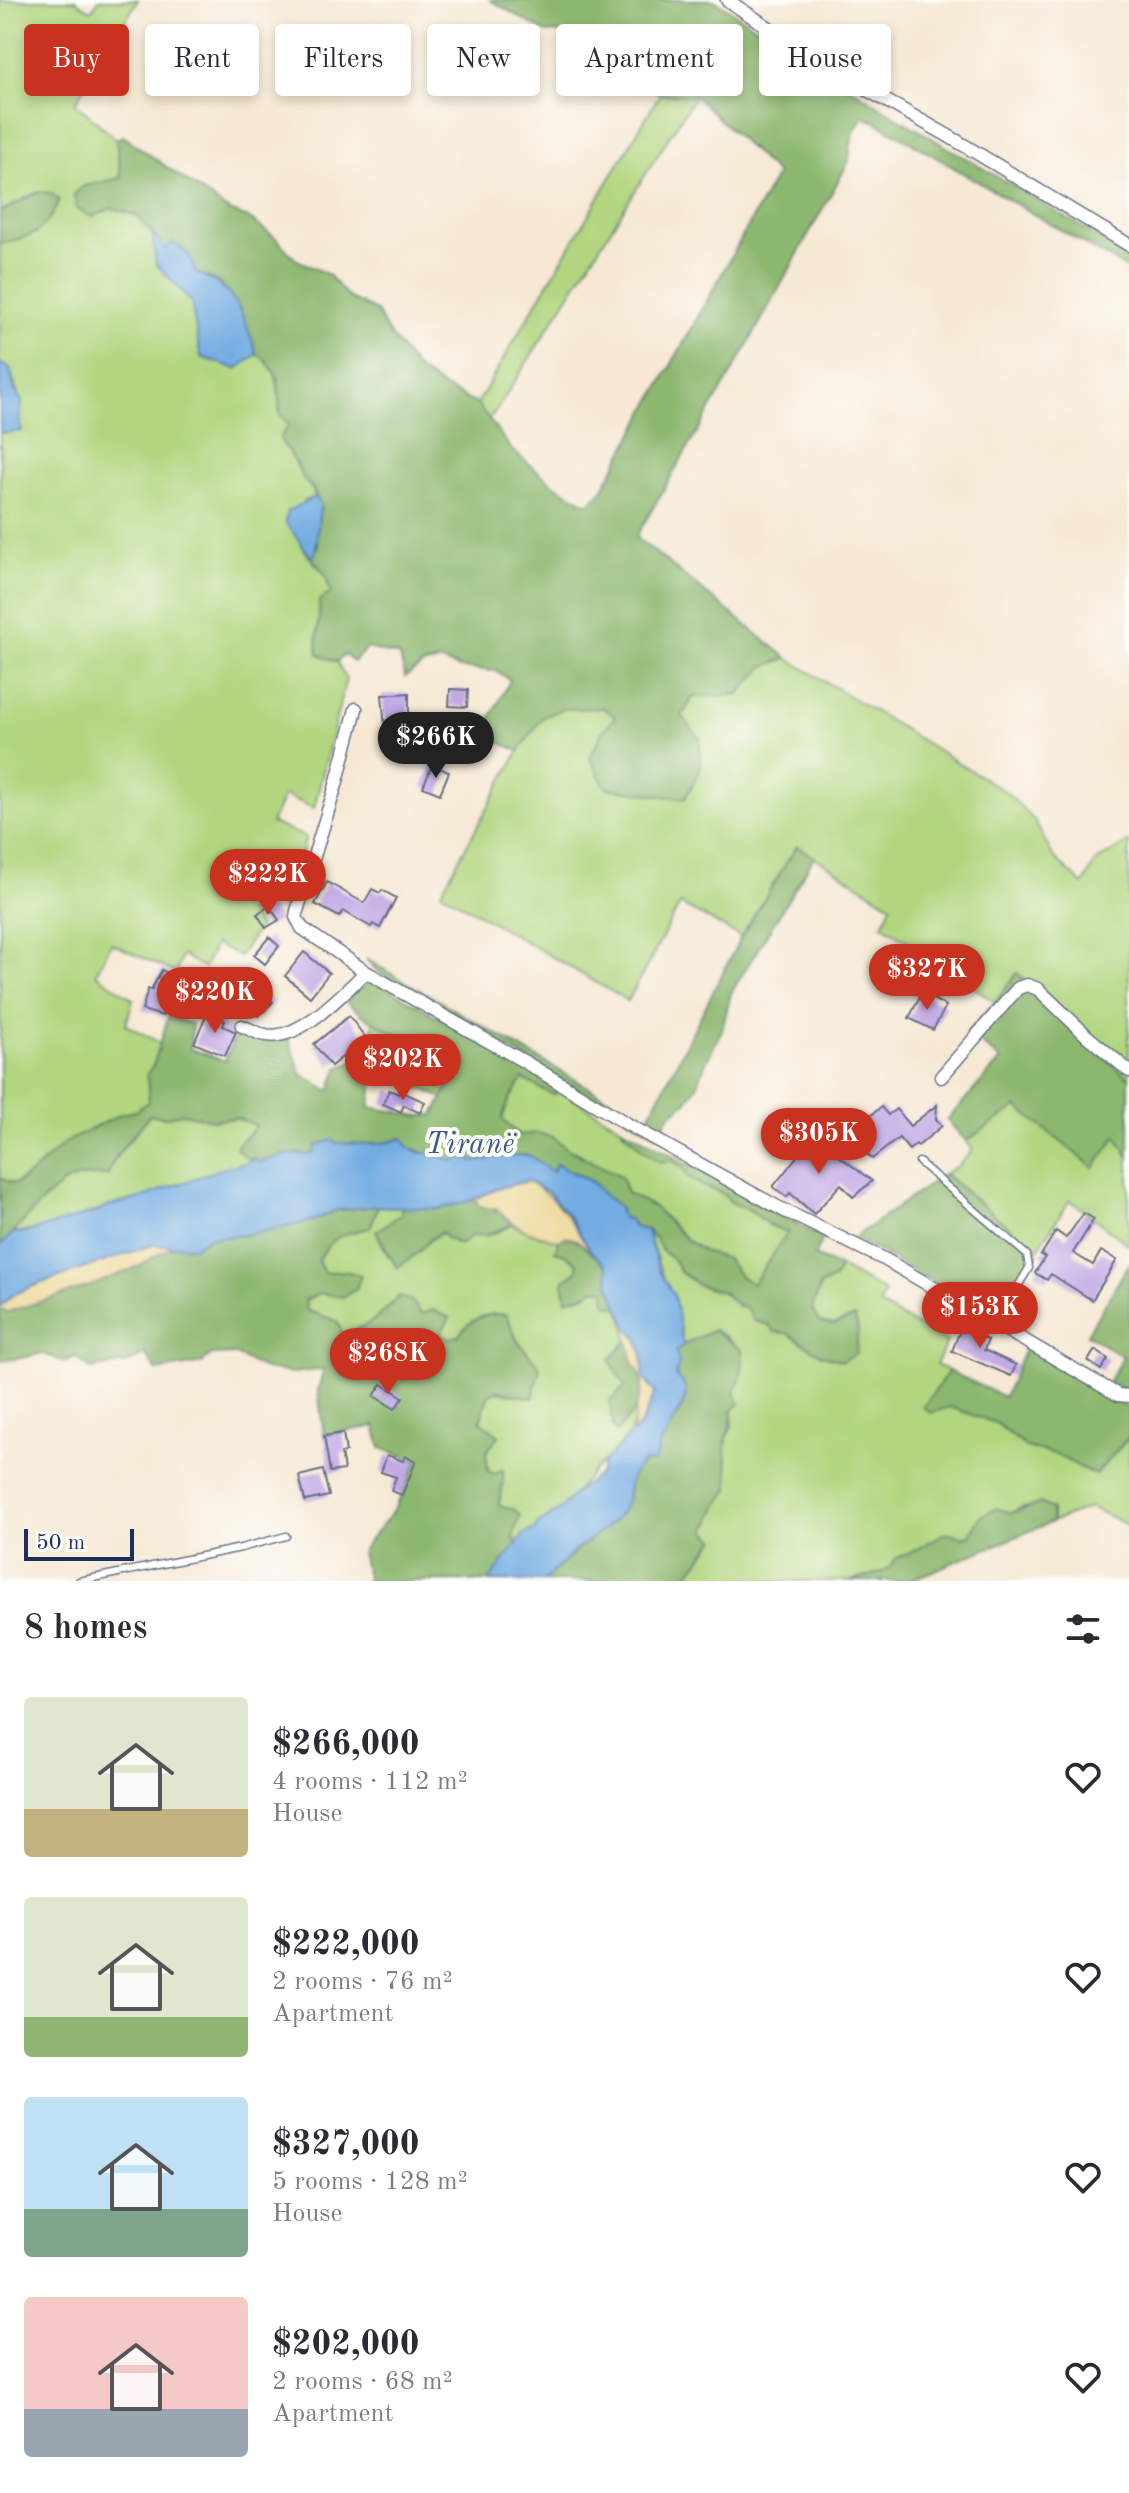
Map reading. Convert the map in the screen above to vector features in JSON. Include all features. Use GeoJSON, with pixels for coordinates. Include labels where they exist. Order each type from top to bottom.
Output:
{"type":"FeatureCollection","features":[{"type":"Feature","properties":{"kind":"street"},"geometry":{"type":"LineString","coordinates":[[727,0],[839,74],[1129,245]]}},
{"type":"Feature","properties":{"kind":"street"},"geometry":{"type":"LineString","coordinates":[[356,709],[296,917],[302,928],[366,972],[629,1125],[783,1210],[886,1260],[1125,1397]]}},
{"type":"Feature","properties":{"kind":"street"},"geometry":{"type":"LineString","coordinates":[[242,1026],[268,1036],[292,1031],[321,1013],[366,972]]}},
{"type":"Feature","properties":{"kind":"street"},"geometry":{"type":"LineString","coordinates":[[941,1077],[1018,988],[1027,985],[1038,989],[1129,1071]]}},
{"type":"Feature","properties":{"kind":"lane"},"geometry":{"type":"LineString","coordinates":[[919,1162],[1027,1255],[1029,1268],[995,1324]]}},
{"type":"Feature","properties":{"kind":"lane"},"geometry":{"type":"LineString","coordinates":[[79,1581],[286,1536]]}},
{"type":"Feature","properties":{"kind":"green space"},"geometry":{"type":"Polygon","coordinates":[[[0,0],[75,0],[91,11],[99,0],[138,0],[123,24],[24,24],[24,96],[79,96],[75,103],[116,139],[121,178],[84,186],[92,217],[112,208],[138,216],[152,231],[157,264],[191,301],[201,357],[237,369],[257,354],[274,373],[280,415],[289,424],[280,439],[315,497],[304,501],[300,542],[325,574],[331,593],[319,601],[318,654],[337,662],[346,679],[314,808],[284,795],[271,823],[306,837],[286,909],[266,892],[248,911],[259,927],[239,956],[215,944],[204,968],[182,955],[176,973],[111,943],[96,974],[133,999],[126,1025],[160,1043],[154,1064],[147,1074],[149,1102],[67,1142],[35,1171],[14,1184],[0,1178],[0,431],[3,433],[20,419],[20,412],[10,369],[0,363],[0,244],[37,233],[38,192],[0,212],[0,0]]]}},
{"type":"Feature","properties":{"kind":"green space"},"geometry":{"type":"Polygon","coordinates":[[[490,0],[714,0],[759,29],[759,96],[863,96],[1129,255],[1129,270],[863,117],[852,138],[849,161],[741,357],[636,537],[787,658],[763,667],[739,694],[693,697],[682,716],[700,739],[700,770],[685,799],[606,788],[590,758],[602,732],[615,717],[604,708],[562,709],[542,718],[519,751],[482,735],[510,680],[497,671],[460,668],[440,661],[423,665],[405,677],[400,656],[367,648],[353,662],[345,654],[337,662],[318,654],[319,601],[331,593],[325,574],[313,559],[318,545],[316,533],[321,506],[280,439],[289,424],[280,415],[278,378],[267,361],[257,354],[240,310],[225,288],[215,280],[196,273],[165,250],[138,216],[112,208],[92,217],[76,208],[74,194],[84,186],[121,178],[116,139],[123,136],[229,211],[248,218],[276,238],[295,259],[329,275],[348,297],[376,311],[390,335],[418,370],[477,404],[512,450],[553,484],[588,504],[601,492],[777,174],[695,96],[743,96],[743,24],[556,24],[556,32],[547,33],[540,29],[540,24],[531,24],[490,0]]]}},
{"type":"Feature","properties":{"kind":"green space"},"geometry":{"type":"Polygon","coordinates":[[[659,96],[695,96],[496,411],[487,420],[477,404],[659,96]]]}},
{"type":"Feature","properties":{"kind":"green space"},"geometry":{"type":"Polygon","coordinates":[[[38,192],[51,193],[59,200],[49,219],[30,235],[0,244],[0,212],[38,192]]]}},
{"type":"Feature","properties":{"kind":"green space"},"geometry":{"type":"Polygon","coordinates":[[[787,658],[1006,792],[1034,820],[1053,856],[1083,885],[1095,862],[1129,842],[1129,1078],[1091,1046],[1017,973],[995,1002],[883,925],[891,905],[797,846],[741,937],[680,904],[628,1001],[441,892],[519,751],[542,718],[562,709],[604,708],[616,717],[602,732],[606,788],[644,792],[700,739],[682,716],[693,697],[739,694],[763,667],[787,658]]]}},
{"type":"Feature","properties":{"kind":"green space"},"geometry":{"type":"Polygon","coordinates":[[[797,846],[814,857],[731,993],[722,1030],[697,1086],[686,1102],[669,1116],[658,1136],[379,973],[366,959],[647,1121],[741,937],[797,846]]]}},
{"type":"Feature","properties":{"kind":"green space"},"geometry":{"type":"Polygon","coordinates":[[[1017,973],[1091,1046],[1129,1078],[1129,1157],[1116,1136],[1094,1168],[1017,1107],[966,1141],[947,1120],[1001,1060],[967,1032],[1017,973]]]}},
{"type":"Feature","properties":{"kind":"green space"},"geometry":{"type":"Polygon","coordinates":[[[374,980],[555,1088],[556,1094],[552,1094],[523,1079],[509,1100],[502,1119],[519,1135],[537,1133],[553,1137],[567,1149],[621,1176],[627,1193],[655,1208],[688,1241],[703,1251],[727,1259],[740,1276],[753,1284],[788,1232],[769,1225],[750,1210],[732,1203],[720,1192],[688,1177],[683,1168],[672,1160],[660,1162],[622,1130],[823,1238],[814,1256],[840,1267],[835,1278],[820,1286],[812,1309],[819,1322],[833,1325],[855,1317],[858,1329],[856,1353],[843,1361],[822,1355],[787,1333],[775,1332],[769,1325],[754,1321],[747,1309],[738,1306],[723,1292],[698,1285],[680,1271],[647,1230],[636,1228],[629,1219],[622,1218],[619,1206],[592,1181],[556,1164],[554,1173],[529,1155],[476,1162],[465,1156],[452,1161],[408,1147],[402,1138],[385,1143],[336,1143],[307,1156],[298,1153],[257,1162],[236,1148],[256,1125],[236,1118],[213,1120],[183,1113],[167,1117],[149,1115],[120,1151],[108,1175],[66,1182],[0,1243],[0,1178],[14,1184],[23,1180],[66,1142],[149,1102],[147,1074],[154,1064],[168,1017],[192,1024],[190,1049],[225,1061],[237,1033],[264,1041],[289,1039],[301,1074],[330,1091],[338,1068],[373,1052],[378,1061],[369,1107],[420,1116],[434,1115],[459,1067],[365,1017],[345,1001],[374,980]]]}},
{"type":"Feature","properties":{"kind":"green space"},"geometry":{"type":"Polygon","coordinates":[[[373,1021],[459,1067],[443,1098],[375,1068],[378,1061],[373,1052],[373,1021]]]}},
{"type":"Feature","properties":{"kind":"green space"},"geometry":{"type":"Polygon","coordinates":[[[523,1079],[552,1094],[556,1093],[555,1088],[683,1168],[689,1177],[702,1186],[720,1192],[732,1203],[750,1210],[769,1225],[789,1233],[753,1284],[740,1276],[727,1259],[703,1251],[688,1241],[655,1208],[627,1193],[606,1170],[567,1149],[553,1137],[537,1133],[519,1135],[502,1119],[509,1100],[523,1079]]]}},
{"type":"Feature","properties":{"kind":"green space"},"geometry":{"type":"Polygon","coordinates":[[[1017,1106],[1094,1167],[1117,1135],[1129,1157],[1129,1245],[1070,1200],[1037,1250],[944,1174],[959,1165],[973,1150],[966,1141],[1017,1106]]]}},
{"type":"Feature","properties":{"kind":"green space"},"geometry":{"type":"Polygon","coordinates":[[[183,1113],[213,1120],[236,1118],[256,1125],[241,1140],[244,1156],[252,1161],[59,1224],[13,1233],[57,1187],[76,1178],[108,1175],[115,1159],[149,1115],[167,1117],[183,1113]]]}},
{"type":"Feature","properties":{"kind":"green space"},"geometry":{"type":"Polygon","coordinates":[[[944,1174],[1037,1250],[993,1315],[854,1238],[944,1174]]]}},
{"type":"Feature","properties":{"kind":"green space"},"geometry":{"type":"Polygon","coordinates":[[[469,1201],[493,1208],[512,1224],[485,1236],[472,1235],[460,1245],[446,1238],[442,1232],[397,1268],[376,1231],[401,1215],[402,1207],[439,1209],[469,1201]]]}},
{"type":"Feature","properties":{"kind":"green space"},"geometry":{"type":"Polygon","coordinates":[[[378,1206],[402,1207],[401,1215],[376,1231],[388,1256],[420,1250],[436,1235],[443,1233],[487,1235],[512,1224],[559,1241],[555,1251],[577,1263],[578,1296],[595,1288],[605,1290],[606,1304],[620,1307],[628,1340],[610,1360],[625,1386],[614,1412],[612,1426],[616,1432],[636,1408],[631,1430],[620,1446],[564,1505],[518,1545],[513,1536],[520,1515],[513,1509],[499,1506],[502,1470],[495,1474],[488,1471],[486,1452],[499,1436],[480,1421],[489,1394],[496,1391],[532,1398],[540,1367],[518,1342],[506,1315],[478,1318],[458,1337],[448,1338],[441,1332],[450,1318],[421,1314],[399,1296],[374,1320],[342,1334],[306,1310],[305,1300],[320,1293],[343,1297],[356,1289],[360,1275],[344,1271],[323,1273],[318,1261],[333,1240],[370,1228],[378,1206]]]}},
{"type":"Feature","properties":{"kind":"green space"},"geometry":{"type":"Polygon","coordinates":[[[378,1206],[370,1228],[339,1237],[318,1261],[324,1273],[344,1271],[361,1275],[356,1289],[343,1297],[320,1293],[305,1300],[306,1310],[337,1321],[343,1334],[374,1320],[399,1296],[412,1301],[421,1314],[433,1310],[450,1318],[441,1332],[448,1338],[458,1336],[478,1318],[506,1315],[518,1342],[540,1367],[533,1398],[496,1391],[489,1394],[480,1421],[499,1436],[486,1452],[488,1471],[495,1474],[503,1470],[499,1505],[513,1509],[520,1515],[513,1536],[518,1545],[489,1581],[368,1581],[361,1553],[397,1505],[416,1461],[381,1448],[375,1426],[324,1435],[318,1390],[324,1369],[293,1373],[265,1369],[234,1354],[212,1355],[202,1363],[157,1371],[145,1354],[128,1363],[91,1369],[75,1357],[64,1362],[42,1353],[0,1361],[0,1310],[8,1312],[90,1286],[139,1266],[176,1245],[194,1247],[208,1238],[246,1235],[312,1221],[337,1210],[378,1206]]]}},
{"type":"Feature","properties":{"kind":"green space"},"geometry":{"type":"Polygon","coordinates":[[[647,1230],[662,1251],[674,1260],[680,1272],[698,1285],[723,1292],[738,1306],[747,1309],[755,1321],[769,1325],[775,1332],[787,1333],[822,1355],[854,1318],[833,1325],[818,1322],[812,1309],[820,1286],[835,1278],[840,1267],[885,1292],[879,1305],[947,1342],[936,1365],[949,1371],[924,1407],[950,1407],[996,1423],[1026,1447],[1055,1454],[1095,1475],[1129,1437],[1129,1526],[1090,1507],[1052,1522],[1051,1510],[1023,1507],[1011,1513],[980,1517],[970,1535],[931,1540],[895,1559],[882,1572],[851,1581],[683,1581],[715,1540],[706,1531],[729,1489],[726,1449],[732,1427],[736,1347],[714,1330],[683,1345],[677,1317],[647,1230]]]}},
{"type":"Feature","properties":{"kind":"green space"},"geometry":{"type":"Polygon","coordinates":[[[565,1237],[575,1239],[607,1266],[610,1286],[620,1307],[606,1304],[605,1290],[595,1288],[587,1294],[566,1300],[563,1281],[577,1271],[577,1263],[555,1251],[559,1241],[565,1237]]]}},
{"type":"Feature","properties":{"kind":"green space"},"geometry":{"type":"Polygon","coordinates":[[[1129,1264],[1129,1388],[1125,1391],[1108,1382],[1123,1357],[1087,1334],[1129,1264]]]}},
{"type":"Feature","properties":{"kind":"green space"},"geometry":{"type":"Polygon","coordinates":[[[714,1330],[742,1350],[741,1377],[734,1392],[740,1404],[732,1411],[726,1442],[729,1489],[706,1530],[715,1539],[683,1581],[543,1581],[619,1515],[628,1498],[631,1477],[635,1470],[657,1455],[660,1442],[679,1414],[686,1397],[676,1375],[679,1361],[676,1351],[714,1330]]]}},
{"type":"Feature","properties":{"kind":"green space"},"geometry":{"type":"Polygon","coordinates":[[[628,1340],[642,1388],[636,1408],[616,1432],[609,1402],[625,1386],[610,1360],[628,1340]]]}},
{"type":"Feature","properties":{"kind":"green space"},"geometry":{"type":"Polygon","coordinates":[[[1026,1347],[1129,1409],[1129,1437],[1095,1475],[1055,1454],[1026,1447],[996,1423],[950,1407],[931,1413],[923,1407],[949,1371],[1004,1397],[1026,1347]]]}},
{"type":"Feature","properties":{"kind":"green space"},"geometry":{"type":"Polygon","coordinates":[[[1041,1503],[1052,1509],[1052,1522],[908,1581],[851,1581],[882,1572],[895,1559],[943,1534],[970,1535],[980,1517],[996,1508],[1011,1513],[1041,1503]]]}},
{"type":"Feature","properties":{"kind":"sand"},"geometry":{"type":"Polygon","coordinates":[[[528,1181],[557,1204],[591,1251],[575,1239],[565,1237],[559,1241],[532,1233],[517,1226],[496,1208],[489,1209],[478,1205],[477,1201],[469,1201],[502,1187],[528,1181]]]}},
{"type":"Feature","properties":{"kind":"sand"},"geometry":{"type":"Polygon","coordinates":[[[152,1245],[176,1245],[139,1266],[90,1286],[7,1312],[0,1310],[11,1296],[30,1287],[152,1245]]]}},
{"type":"Feature","properties":{"kind":"sand"},"geometry":{"type":"Polygon","coordinates":[[[620,1307],[628,1329],[637,1338],[644,1378],[655,1393],[641,1424],[631,1433],[642,1382],[634,1366],[620,1307]]]}},
{"type":"Feature","properties":{"kind":"water"},"geometry":{"type":"Polygon","coordinates":[[[152,231],[165,250],[173,243],[188,253],[196,273],[222,287],[237,305],[257,354],[237,369],[201,357],[191,301],[156,264],[152,231]]]}},
{"type":"Feature","properties":{"kind":"water"},"geometry":{"type":"Polygon","coordinates":[[[0,363],[10,369],[14,389],[22,401],[22,431],[0,431],[0,363]]]}},
{"type":"Feature","properties":{"kind":"water"},"geometry":{"type":"Polygon","coordinates":[[[315,497],[321,505],[313,559],[285,522],[288,511],[315,497]]]}},
{"type":"Feature","properties":{"kind":"water"},"geometry":{"type":"Polygon","coordinates":[[[403,1138],[408,1147],[452,1161],[465,1156],[476,1162],[494,1156],[529,1155],[553,1172],[556,1164],[592,1182],[619,1206],[622,1218],[629,1219],[636,1228],[647,1230],[659,1271],[674,1295],[683,1345],[676,1351],[679,1361],[676,1375],[686,1391],[682,1405],[665,1439],[660,1442],[654,1463],[644,1462],[633,1475],[620,1513],[543,1581],[489,1581],[524,1534],[535,1529],[600,1474],[603,1463],[642,1424],[655,1393],[644,1378],[642,1353],[610,1286],[607,1266],[591,1251],[568,1215],[549,1193],[528,1181],[439,1209],[378,1206],[337,1210],[312,1221],[246,1235],[208,1238],[194,1247],[152,1245],[30,1287],[11,1296],[0,1307],[0,1246],[13,1233],[28,1232],[91,1214],[226,1167],[252,1161],[253,1157],[258,1162],[290,1154],[310,1154],[314,1153],[316,1145],[333,1140],[337,1143],[370,1144],[403,1138]]]}},
{"type":"Feature","properties":{"kind":"building"},"geometry":{"type":"Polygon","coordinates":[[[450,689],[468,690],[467,707],[449,706],[450,689]]]}},
{"type":"Feature","properties":{"kind":"building"},"geometry":{"type":"Polygon","coordinates":[[[409,693],[409,727],[385,728],[382,695],[409,693]]]}},
{"type":"Feature","properties":{"kind":"building"},"geometry":{"type":"Polygon","coordinates":[[[432,765],[449,772],[440,794],[423,787],[432,765]]]}},
{"type":"Feature","properties":{"kind":"building"},"geometry":{"type":"Polygon","coordinates":[[[327,882],[364,903],[372,889],[380,893],[382,890],[396,898],[380,928],[373,924],[371,927],[343,911],[339,917],[315,904],[327,882]]]}},
{"type":"Feature","properties":{"kind":"building"},"geometry":{"type":"Polygon","coordinates":[[[269,906],[279,920],[266,928],[257,914],[269,906]]]}},
{"type":"Feature","properties":{"kind":"building"},"geometry":{"type":"Polygon","coordinates":[[[269,937],[279,946],[265,964],[254,955],[269,937]]]}},
{"type":"Feature","properties":{"kind":"building"},"geometry":{"type":"Polygon","coordinates":[[[304,952],[329,973],[310,997],[285,976],[304,952]]]}},
{"type":"Feature","properties":{"kind":"building"},"geometry":{"type":"Polygon","coordinates":[[[162,970],[177,979],[163,1016],[142,1010],[148,989],[151,990],[162,970]]]}},
{"type":"Feature","properties":{"kind":"building"},"geometry":{"type":"Polygon","coordinates":[[[259,979],[268,988],[264,993],[273,1002],[259,1016],[241,997],[259,979]]]}},
{"type":"Feature","properties":{"kind":"building"},"geometry":{"type":"Polygon","coordinates":[[[922,993],[946,1006],[933,1030],[909,1018],[922,993]]]}},
{"type":"Feature","properties":{"kind":"building"},"geometry":{"type":"Polygon","coordinates":[[[207,1013],[225,1021],[223,1026],[236,1032],[225,1056],[194,1043],[207,1013]]]}},
{"type":"Feature","properties":{"kind":"building"},"geometry":{"type":"Polygon","coordinates":[[[349,1016],[366,1038],[331,1066],[314,1044],[349,1016]]]}},
{"type":"Feature","properties":{"kind":"building"},"geometry":{"type":"Polygon","coordinates":[[[389,1090],[399,1094],[400,1091],[425,1102],[420,1113],[404,1105],[401,1112],[383,1104],[389,1090]]]}},
{"type":"Feature","properties":{"kind":"building"},"geometry":{"type":"Polygon","coordinates":[[[937,1105],[936,1119],[942,1126],[918,1146],[916,1144],[909,1150],[899,1138],[872,1159],[864,1151],[869,1146],[855,1129],[881,1107],[888,1115],[896,1109],[910,1126],[937,1105]]]}},
{"type":"Feature","properties":{"kind":"building"},"geometry":{"type":"Polygon","coordinates":[[[853,1113],[861,1121],[847,1135],[839,1127],[853,1113]]]}},
{"type":"Feature","properties":{"kind":"building"},"geometry":{"type":"Polygon","coordinates":[[[813,1136],[872,1181],[853,1197],[841,1184],[814,1214],[790,1193],[787,1197],[773,1187],[813,1136]]]}},
{"type":"Feature","properties":{"kind":"building"},"geometry":{"type":"Polygon","coordinates":[[[1084,1213],[1094,1219],[1073,1253],[1093,1265],[1101,1251],[1117,1260],[1092,1300],[1051,1274],[1047,1280],[1035,1273],[1045,1257],[1041,1255],[1056,1231],[1066,1238],[1084,1213]]]}},
{"type":"Feature","properties":{"kind":"building"},"geometry":{"type":"Polygon","coordinates":[[[963,1323],[981,1330],[978,1336],[988,1340],[984,1350],[1016,1365],[1011,1376],[952,1351],[963,1323]]]}},
{"type":"Feature","properties":{"kind":"building"},"geometry":{"type":"Polygon","coordinates":[[[1095,1350],[1108,1359],[1101,1370],[1088,1361],[1095,1350]]]}},
{"type":"Feature","properties":{"kind":"building"},"geometry":{"type":"Polygon","coordinates":[[[382,1384],[403,1397],[395,1409],[374,1396],[382,1384]]]}},
{"type":"Feature","properties":{"kind":"building"},"geometry":{"type":"Polygon","coordinates":[[[343,1433],[346,1452],[341,1453],[344,1470],[330,1472],[324,1436],[343,1433]]]}},
{"type":"Feature","properties":{"kind":"building"},"geometry":{"type":"Polygon","coordinates":[[[387,1455],[403,1461],[405,1456],[416,1461],[402,1495],[391,1491],[396,1477],[381,1472],[387,1455]]]}},
{"type":"Feature","properties":{"kind":"building"},"geometry":{"type":"Polygon","coordinates":[[[323,1470],[329,1496],[305,1501],[299,1476],[323,1470]]]}},
{"type":"Feature","properties":{"kind":"water label","name":"Tiranë"},"geometry":{"type":"Point","coordinates":[470,1143]}}]}
